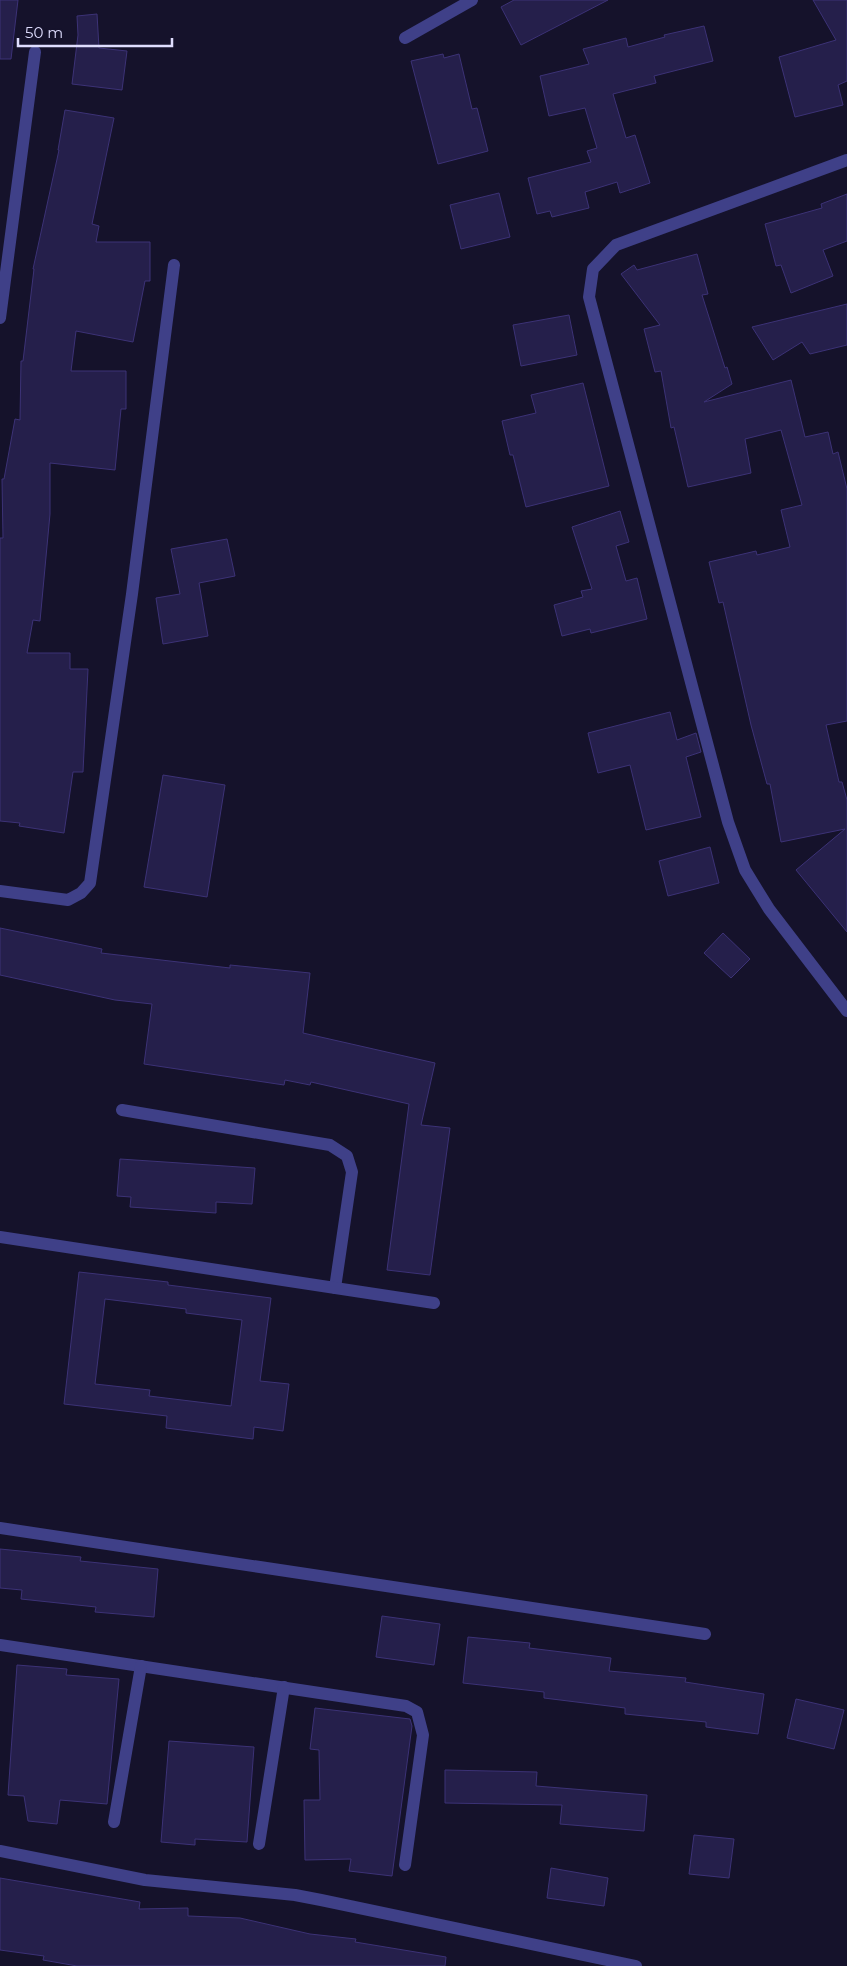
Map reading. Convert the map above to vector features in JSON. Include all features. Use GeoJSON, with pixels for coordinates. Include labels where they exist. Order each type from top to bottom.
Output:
{"type":"FeatureCollection","features":[{"type":"Feature","properties":{"kind":"street"},"geometry":{"type":"LineString","coordinates":[[406,38],[472,0]]}},
{"type":"Feature","properties":{"kind":"street"},"geometry":{"type":"LineString","coordinates":[[0,318],[35,52]]}},
{"type":"Feature","properties":{"kind":"street"},"geometry":{"type":"LineString","coordinates":[[847,160],[616,245],[593,269],[589,297],[726,812],[745,870],[769,908],[847,1012]]}},
{"type":"Feature","properties":{"kind":"street"},"geometry":{"type":"LineString","coordinates":[[0,890],[68,900],[81,893],[90,883],[132,594],[174,265]]}},
{"type":"Feature","properties":{"kind":"street"},"geometry":{"type":"LineString","coordinates":[[122,1110],[330,1145],[347,1156],[352,1172],[335,1288]]}},
{"type":"Feature","properties":{"kind":"street"},"geometry":{"type":"LineString","coordinates":[[0,1237],[434,1303]]}},
{"type":"Feature","properties":{"kind":"street"},"geometry":{"type":"LineString","coordinates":[[0,1528],[705,1634]]}},
{"type":"Feature","properties":{"kind":"street"},"geometry":{"type":"LineString","coordinates":[[0,1645],[284,1686],[406,1706],[417,1712],[423,1735],[405,1865]]}},
{"type":"Feature","properties":{"kind":"street"},"geometry":{"type":"LineString","coordinates":[[114,1822],[142,1666]]}},
{"type":"Feature","properties":{"kind":"street"},"geometry":{"type":"LineString","coordinates":[[259,1844],[284,1686]]}},
{"type":"Feature","properties":{"kind":"street"},"geometry":{"type":"LineString","coordinates":[[0,1850],[145,1880],[295,1895],[636,1966]]}},
{"type":"Feature","properties":{"kind":"building"},"geometry":{"type":"Polygon","coordinates":[[[0,0],[18,0],[11,59],[0,59],[0,0]]]}},
{"type":"Feature","properties":{"kind":"building"},"geometry":{"type":"Polygon","coordinates":[[[514,0],[608,0],[521,45],[501,7],[514,0]]]}},
{"type":"Feature","properties":{"kind":"building"},"geometry":{"type":"Polygon","coordinates":[[[813,0],[847,0],[847,81],[838,85],[843,105],[795,117],[779,57],[836,40],[813,0]]]}},
{"type":"Feature","properties":{"kind":"building"},"geometry":{"type":"Polygon","coordinates":[[[97,14],[99,48],[127,51],[122,90],[72,84],[78,35],[77,16],[97,14]]]}},
{"type":"Feature","properties":{"kind":"building"},"geometry":{"type":"Polygon","coordinates":[[[704,26],[713,61],[654,76],[656,83],[613,94],[626,138],[635,135],[650,183],[620,193],[617,182],[585,192],[589,208],[552,217],[550,211],[537,214],[528,178],[591,162],[587,151],[597,148],[585,108],[549,116],[540,76],[589,64],[583,49],[626,38],[628,47],[665,37],[664,35],[704,26]]]}},
{"type":"Feature","properties":{"kind":"building"},"geometry":{"type":"Polygon","coordinates":[[[443,54],[444,58],[459,54],[472,109],[477,108],[488,151],[438,164],[411,61],[443,54]]]}},
{"type":"Feature","properties":{"kind":"building"},"geometry":{"type":"Polygon","coordinates":[[[65,110],[114,118],[92,224],[99,226],[96,242],[150,242],[150,281],[145,281],[133,342],[76,331],[71,371],[126,371],[126,409],[121,409],[115,470],[50,463],[50,514],[40,621],[33,620],[27,653],[70,653],[70,669],[88,669],[83,772],[73,772],[64,833],[19,826],[20,823],[0,821],[0,538],[3,538],[2,479],[4,479],[15,419],[20,420],[21,361],[23,361],[33,269],[59,150],[65,110]]]}},
{"type":"Feature","properties":{"kind":"building"},"geometry":{"type":"Polygon","coordinates":[[[499,193],[510,237],[461,249],[450,205],[499,193]]]}},
{"type":"Feature","properties":{"kind":"building"},"geometry":{"type":"Polygon","coordinates":[[[847,194],[847,241],[823,250],[833,276],[791,293],[781,265],[776,266],[765,224],[822,208],[821,204],[847,194]]]}},
{"type":"Feature","properties":{"kind":"building"},"geometry":{"type":"Polygon","coordinates":[[[697,254],[708,294],[702,295],[725,368],[727,367],[732,384],[704,402],[791,380],[805,437],[828,432],[833,454],[838,452],[847,489],[847,721],[826,725],[839,782],[842,782],[847,800],[847,932],[796,870],[845,829],[781,842],[770,784],[767,784],[751,725],[723,602],[719,603],[709,562],[756,551],[757,555],[790,547],[781,510],[802,505],[781,430],[745,439],[751,473],[688,487],[674,427],[671,428],[661,371],[655,372],[644,329],[660,325],[621,274],[634,265],[637,270],[697,254]]]}},
{"type":"Feature","properties":{"kind":"building"},"geometry":{"type":"Polygon","coordinates":[[[847,304],[847,345],[810,354],[802,342],[773,360],[752,327],[847,304]]]}},
{"type":"Feature","properties":{"kind":"building"},"geometry":{"type":"Polygon","coordinates":[[[569,315],[577,355],[521,366],[513,325],[569,315]]]}},
{"type":"Feature","properties":{"kind":"building"},"geometry":{"type":"Polygon","coordinates":[[[583,383],[609,486],[526,507],[502,421],[536,413],[531,395],[583,383]]]}},
{"type":"Feature","properties":{"kind":"building"},"geometry":{"type":"Polygon","coordinates":[[[620,511],[629,542],[616,546],[626,581],[637,578],[647,619],[591,633],[590,629],[562,636],[554,605],[583,597],[581,591],[592,589],[572,527],[620,511]]]}},
{"type":"Feature","properties":{"kind":"building"},"geometry":{"type":"Polygon","coordinates":[[[227,539],[235,576],[199,583],[208,636],[163,644],[156,598],[180,594],[171,549],[227,539]]]}},
{"type":"Feature","properties":{"kind":"building"},"geometry":{"type":"Polygon","coordinates":[[[670,712],[677,740],[696,733],[701,752],[686,757],[701,817],[646,830],[630,765],[598,773],[588,733],[670,712]]]}},
{"type":"Feature","properties":{"kind":"building"},"geometry":{"type":"Polygon","coordinates":[[[163,775],[225,785],[207,897],[144,887],[163,775]]]}},
{"type":"Feature","properties":{"kind":"building"},"geometry":{"type":"Polygon","coordinates":[[[710,847],[719,883],[668,896],[659,861],[710,847]]]}},
{"type":"Feature","properties":{"kind":"building"},"geometry":{"type":"Polygon","coordinates":[[[0,928],[102,949],[101,953],[230,968],[230,965],[310,973],[303,1033],[435,1063],[421,1125],[450,1128],[430,1275],[387,1270],[409,1104],[311,1082],[310,1085],[285,1080],[284,1085],[144,1064],[152,1004],[115,1000],[0,975],[0,928]]]}},
{"type":"Feature","properties":{"kind":"building"},"geometry":{"type":"Polygon","coordinates":[[[723,933],[750,959],[731,978],[704,953],[723,933]]]}},
{"type":"Feature","properties":{"kind":"building"},"geometry":{"type":"Polygon","coordinates":[[[120,1159],[255,1168],[252,1204],[216,1202],[216,1213],[130,1207],[131,1197],[117,1196],[120,1159]]]}},
{"type":"Feature","properties":{"kind":"building"},"geometry":{"type":"Polygon","coordinates":[[[79,1272],[168,1282],[168,1285],[271,1298],[260,1381],[289,1384],[283,1431],[254,1427],[253,1439],[166,1428],[167,1416],[64,1404],[79,1272]],[[105,1299],[95,1384],[150,1390],[149,1396],[231,1406],[242,1320],[186,1313],[186,1309],[105,1299]]]}},
{"type":"Feature","properties":{"kind":"building"},"geometry":{"type":"Polygon","coordinates":[[[0,1549],[81,1557],[80,1561],[158,1569],[154,1617],[95,1612],[96,1607],[21,1599],[22,1590],[0,1588],[0,1549]]]}},
{"type":"Feature","properties":{"kind":"building"},"geometry":{"type":"Polygon","coordinates":[[[382,1616],[440,1624],[434,1665],[376,1657],[382,1616]]]}},
{"type":"Feature","properties":{"kind":"building"},"geometry":{"type":"Polygon","coordinates":[[[468,1637],[530,1643],[529,1648],[611,1658],[609,1671],[686,1678],[685,1682],[764,1694],[758,1734],[706,1727],[706,1722],[625,1714],[625,1708],[544,1698],[544,1692],[463,1683],[468,1637]]]}},
{"type":"Feature","properties":{"kind":"building"},"geometry":{"type":"Polygon","coordinates":[[[17,1665],[67,1669],[66,1675],[119,1679],[107,1804],[60,1800],[57,1824],[28,1821],[24,1796],[8,1795],[17,1665]]]}},
{"type":"Feature","properties":{"kind":"building"},"geometry":{"type":"Polygon","coordinates":[[[796,1699],[844,1710],[834,1749],[787,1738],[796,1699]]]}},
{"type":"Feature","properties":{"kind":"building"},"geometry":{"type":"Polygon","coordinates":[[[315,1708],[410,1719],[412,1726],[392,1876],[349,1871],[351,1859],[305,1860],[304,1800],[320,1800],[319,1750],[310,1749],[315,1708]]]}},
{"type":"Feature","properties":{"kind":"building"},"geometry":{"type":"Polygon","coordinates":[[[169,1741],[254,1747],[247,1842],[195,1839],[195,1845],[161,1842],[169,1741]]]}},
{"type":"Feature","properties":{"kind":"building"},"geometry":{"type":"Polygon","coordinates":[[[445,1770],[537,1772],[536,1786],[647,1795],[644,1831],[560,1824],[562,1805],[445,1803],[445,1770]]]}},
{"type":"Feature","properties":{"kind":"building"},"geometry":{"type":"Polygon","coordinates":[[[694,1835],[734,1839],[729,1878],[689,1874],[694,1835]]]}},
{"type":"Feature","properties":{"kind":"building"},"geometry":{"type":"Polygon","coordinates":[[[551,1868],[608,1878],[604,1906],[547,1898],[551,1868]]]}},
{"type":"Feature","properties":{"kind":"building"},"geometry":{"type":"Polygon","coordinates":[[[0,1878],[140,1902],[139,1909],[188,1908],[188,1916],[240,1918],[310,1934],[356,1939],[355,1942],[446,1957],[445,1966],[77,1966],[43,1960],[44,1956],[0,1950],[0,1878]]]}}]}
